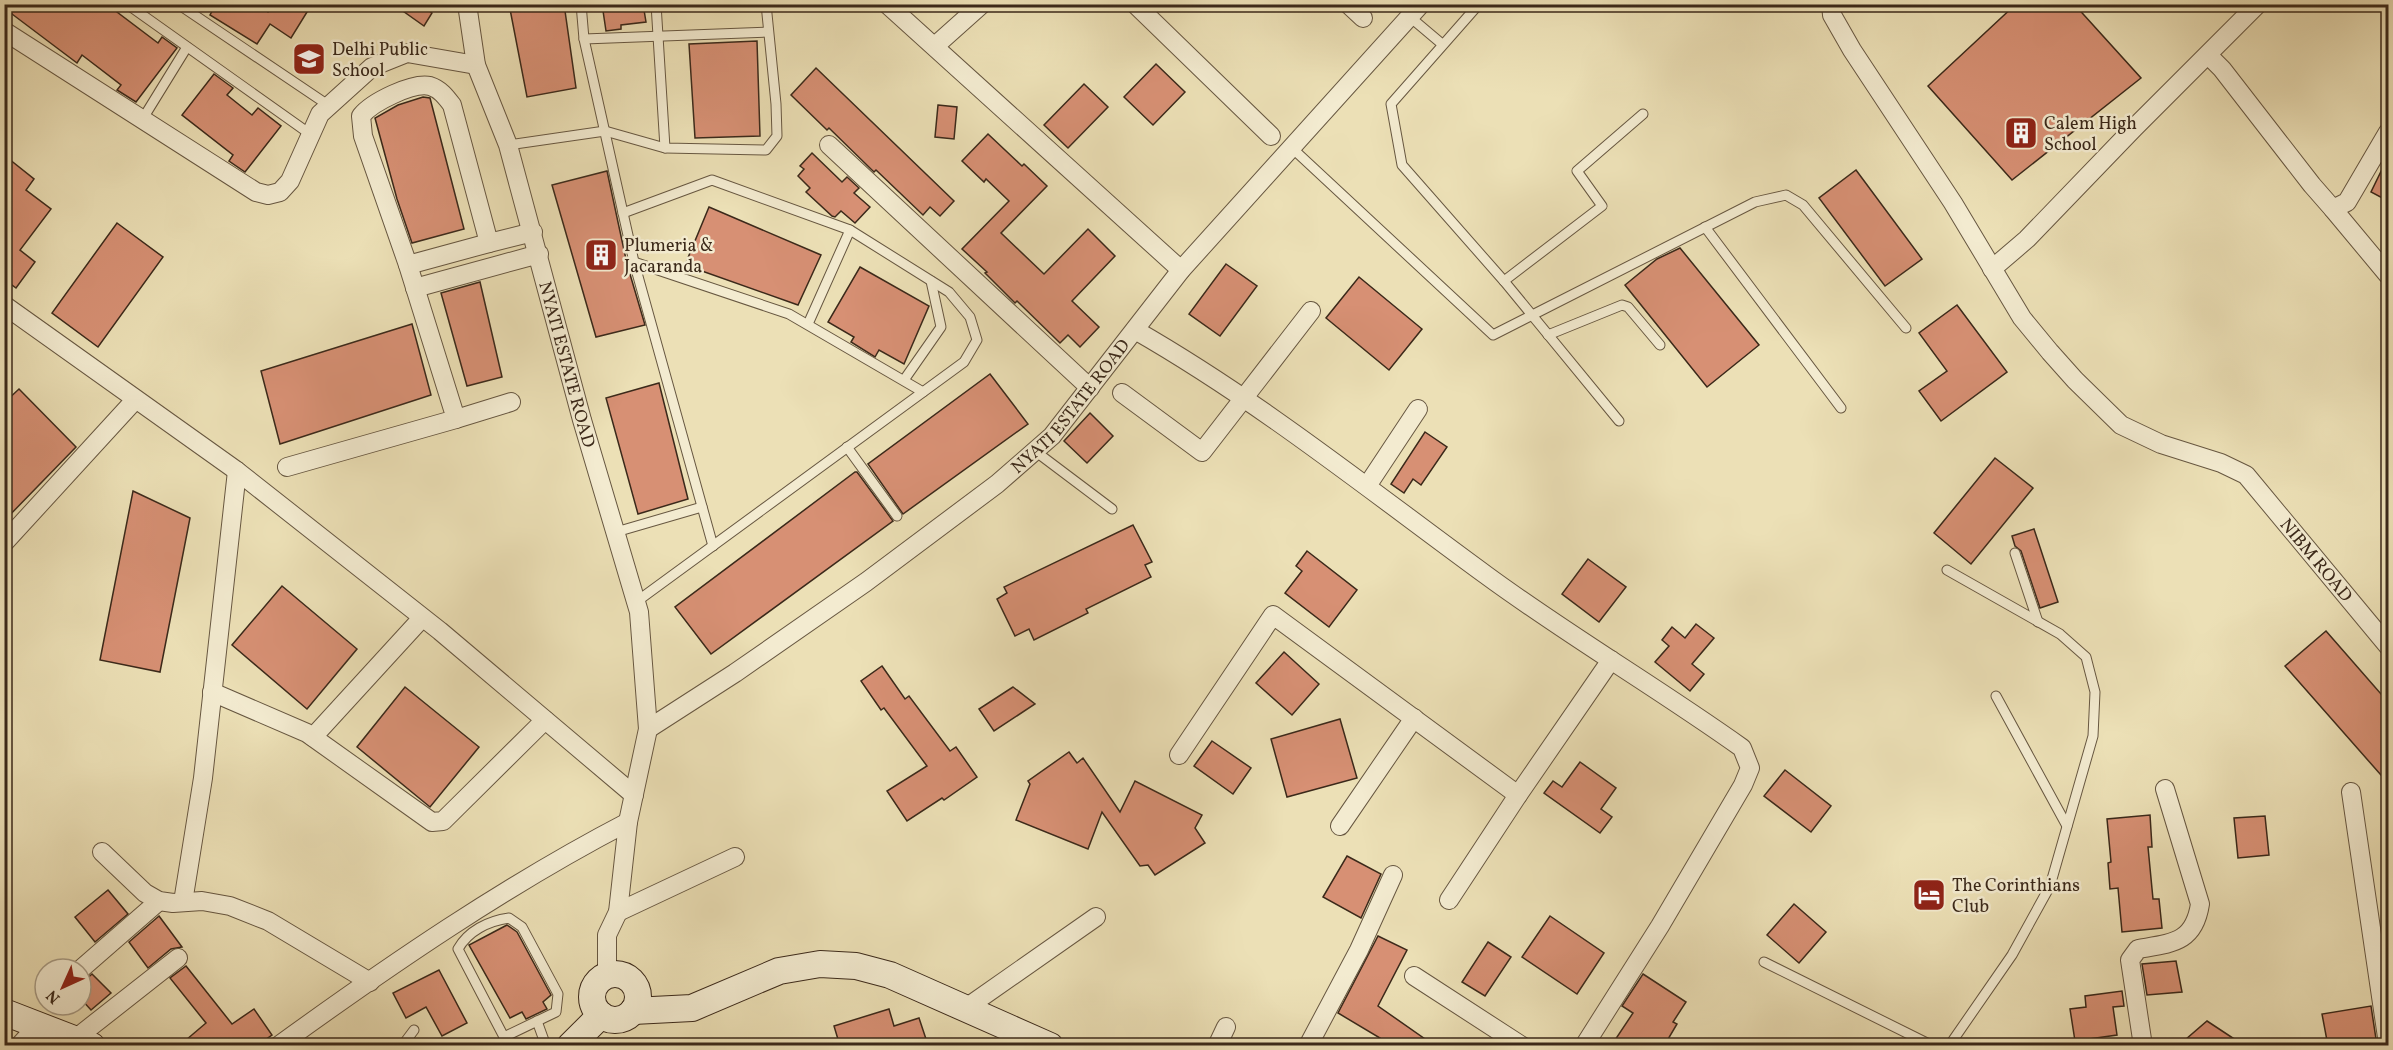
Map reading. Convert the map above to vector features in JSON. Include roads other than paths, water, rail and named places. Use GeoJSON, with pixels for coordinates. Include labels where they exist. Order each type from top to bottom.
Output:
{"type":"FeatureCollection","features":[{"type":"Feature","properties":{"kind":"main road"},"geometry":{"type":"LineString","coordinates":[[633,1011],[638,997],[633,983],[620,974],[607,975],[598,981],[591,995],[592,1003],[607,1019],[621,1019],[633,1011],[692,1008],[779,971],[820,964],[856,966],[891,975],[966,1008],[1019,1035],[1050,1046]]}},
{"type":"Feature","properties":{"kind":"main road"},"geometry":{"type":"LineString","coordinates":[[4,1012],[83,1042]]}},
{"type":"Feature","properties":{"kind":"main road"},"geometry":{"type":"LineString","coordinates":[[570,1046],[601,1015]]}},
{"type":"Feature","properties":{"kind":"street","name":"NYATI ESTATE ROAD"},"geometry":{"type":"LineString","coordinates":[[466,4],[476,65],[508,145],[582,420],[639,612],[648,729],[628,822],[618,912],[607,935],[607,975]]}},
{"type":"Feature","properties":{"kind":"street"},"geometry":{"type":"LineString","coordinates":[[887,4],[1181,270]]}},
{"type":"Feature","properties":{"kind":"street"},"geometry":{"type":"LineString","coordinates":[[935,46],[982,4]]}},
{"type":"Feature","properties":{"kind":"street"},"geometry":{"type":"LineString","coordinates":[[1135,4],[1271,136]]}},
{"type":"Feature","properties":{"kind":"street"},"geometry":{"type":"LineString","coordinates":[[1348,4],[1363,18]]}},
{"type":"Feature","properties":{"kind":"street"},"geometry":{"type":"LineString","coordinates":[[1831,4],[1832,15],[1852,50],[1953,203],[1992,269],[2027,239],[2258,4]]}},
{"type":"Feature","properties":{"kind":"street","name":"NYATI ESTATE ROAD"},"geometry":{"type":"LineString","coordinates":[[648,729],[735,673],[866,582],[997,484],[1052,436],[1181,270],[1416,10]]}},
{"type":"Feature","properties":{"kind":"street"},"geometry":{"type":"LineString","coordinates":[[4,31],[256,192],[268,195],[280,192],[290,181],[320,114],[372,67],[407,53],[476,65]]}},
{"type":"Feature","properties":{"kind":"street"},"geometry":{"type":"LineString","coordinates":[[2208,55],[2222,69],[2312,185],[2388,275]]}},
{"type":"Feature","properties":{"kind":"street"},"geometry":{"type":"LineString","coordinates":[[456,419],[408,265],[363,136],[361,116],[368,108],[380,100],[411,89],[429,86],[443,93],[452,105],[489,243]]}},
{"type":"Feature","properties":{"kind":"street"},"geometry":{"type":"LineString","coordinates":[[2334,209],[2347,202],[2388,132]]}},
{"type":"Feature","properties":{"kind":"street"},"geometry":{"type":"LineString","coordinates":[[829,145],[1090,388]]}},
{"type":"Feature","properties":{"kind":"street"},"geometry":{"type":"LineString","coordinates":[[408,265],[533,232]]}},
{"type":"Feature","properties":{"kind":"street"},"geometry":{"type":"LineString","coordinates":[[415,288],[539,254]]}},
{"type":"Feature","properties":{"kind":"street","name":"NIBM ROAD"},"geometry":{"type":"LineString","coordinates":[[1992,269],[2022,318],[2050,352],[2074,380],[2121,424],[2161,444],[2246,475],[2388,646]]}},
{"type":"Feature","properties":{"kind":"street"},"geometry":{"type":"LineString","coordinates":[[4,305],[237,471],[422,618],[634,795]]}},
{"type":"Feature","properties":{"kind":"street"},"geometry":{"type":"LineString","coordinates":[[1122,393],[1202,452],[1311,311]]}},
{"type":"Feature","properties":{"kind":"street"},"geometry":{"type":"LineString","coordinates":[[1135,330],[1243,398],[1488,576],[1742,748],[1750,768],[1743,785],[1660,926],[1584,1046]]}},
{"type":"Feature","properties":{"kind":"street"},"geometry":{"type":"LineString","coordinates":[[4,543],[135,400]]}},
{"type":"Feature","properties":{"kind":"street"},"geometry":{"type":"LineString","coordinates":[[287,466],[511,402]]}},
{"type":"Feature","properties":{"kind":"street"},"geometry":{"type":"LineString","coordinates":[[1367,486],[1418,409]]}},
{"type":"Feature","properties":{"kind":"street"},"geometry":{"type":"LineString","coordinates":[[183,902],[202,778],[237,471]]}},
{"type":"Feature","properties":{"kind":"street"},"geometry":{"type":"LineString","coordinates":[[1179,755],[1273,615],[1518,795]]}},
{"type":"Feature","properties":{"kind":"street"},"geometry":{"type":"LineString","coordinates":[[313,737],[422,618]]}},
{"type":"Feature","properties":{"kind":"street"},"geometry":{"type":"LineString","coordinates":[[1449,900],[1611,660]]}},
{"type":"Feature","properties":{"kind":"street"},"geometry":{"type":"LineString","coordinates":[[212,692],[313,737],[432,822],[442,821],[545,720]]}},
{"type":"Feature","properties":{"kind":"street"},"geometry":{"type":"LineString","coordinates":[[1340,826],[1414,718]]}},
{"type":"Feature","properties":{"kind":"street"},"geometry":{"type":"LineString","coordinates":[[2143,1046],[2130,960],[2138,949],[2175,943],[2189,933],[2198,921],[2200,904],[2165,789]]}},
{"type":"Feature","properties":{"kind":"street"},"geometry":{"type":"LineString","coordinates":[[2351,792],[2388,1044]]}},
{"type":"Feature","properties":{"kind":"street"},"geometry":{"type":"LineString","coordinates":[[278,1046],[495,897],[578,848],[628,822]]}},
{"type":"Feature","properties":{"kind":"street"},"geometry":{"type":"LineString","coordinates":[[102,852],[145,893],[159,901],[202,901],[230,906],[268,921],[370,982]]}},
{"type":"Feature","properties":{"kind":"street"},"geometry":{"type":"LineString","coordinates":[[618,912],[735,857]]}},
{"type":"Feature","properties":{"kind":"street"},"geometry":{"type":"LineString","coordinates":[[1308,1046],[1359,950],[1393,874]]}},
{"type":"Feature","properties":{"kind":"street"},"geometry":{"type":"LineString","coordinates":[[93,959],[159,901]]}},
{"type":"Feature","properties":{"kind":"street"},"geometry":{"type":"LineString","coordinates":[[966,1008],[1096,917]]}},
{"type":"Feature","properties":{"kind":"street"},"geometry":{"type":"LineString","coordinates":[[83,1042],[178,958]]}},
{"type":"Feature","properties":{"kind":"street"},"geometry":{"type":"LineString","coordinates":[[1414,976],[1522,1046]]}},
{"type":"Feature","properties":{"kind":"street"},"geometry":{"type":"LineString","coordinates":[[19,1046],[39,1024]]}},
{"type":"Feature","properties":{"kind":"street"},"geometry":{"type":"LineString","coordinates":[[1217,1046],[1226,1027]]}},
{"type":"Feature","properties":{"kind":"lane"},"geometry":{"type":"LineString","coordinates":[[127,4],[310,134]]}},
{"type":"Feature","properties":{"kind":"lane"},"geometry":{"type":"LineString","coordinates":[[178,4],[328,105]]}},
{"type":"Feature","properties":{"kind":"lane"},"geometry":{"type":"LineString","coordinates":[[581,4],[584,39],[634,262],[713,546]]}},
{"type":"Feature","properties":{"kind":"lane"},"geometry":{"type":"LineString","coordinates":[[656,4],[665,148]]}},
{"type":"Feature","properties":{"kind":"lane"},"geometry":{"type":"LineString","coordinates":[[508,145],[605,131],[665,148],[766,150],[777,136],[766,4]]}},
{"type":"Feature","properties":{"kind":"lane"},"geometry":{"type":"LineString","coordinates":[[1479,4],[1391,104],[1402,165],[1504,281],[1619,421]]}},
{"type":"Feature","properties":{"kind":"lane"},"geometry":{"type":"LineString","coordinates":[[1416,10],[1442,44]]}},
{"type":"Feature","properties":{"kind":"lane"},"geometry":{"type":"LineString","coordinates":[[584,39],[768,32]]}},
{"type":"Feature","properties":{"kind":"lane"},"geometry":{"type":"LineString","coordinates":[[142,120],[187,47]]}},
{"type":"Feature","properties":{"kind":"lane"},"geometry":{"type":"LineString","coordinates":[[1504,281],[1602,206],[1577,171],[1643,114]]}},
{"type":"Feature","properties":{"kind":"lane"},"geometry":{"type":"LineString","coordinates":[[1292,148],[1493,335],[1755,202],[1786,195],[1803,205],[1906,328]]}},
{"type":"Feature","properties":{"kind":"lane"},"geometry":{"type":"LineString","coordinates":[[623,213],[712,180],[850,230],[949,292],[970,317],[977,340],[964,362],[636,602]]}},
{"type":"Feature","properties":{"kind":"lane"},"geometry":{"type":"LineString","coordinates":[[1705,227],[1841,408]]}},
{"type":"Feature","properties":{"kind":"lane"},"geometry":{"type":"LineString","coordinates":[[807,324],[850,230]]}},
{"type":"Feature","properties":{"kind":"lane"},"geometry":{"type":"LineString","coordinates":[[634,262],[789,314],[923,392]]}},
{"type":"Feature","properties":{"kind":"lane"},"geometry":{"type":"LineString","coordinates":[[904,380],[941,327],[931,281]]}},
{"type":"Feature","properties":{"kind":"lane"},"geometry":{"type":"LineString","coordinates":[[1548,335],[1622,305],[1628,307],[1660,345]]}},
{"type":"Feature","properties":{"kind":"lane"},"geometry":{"type":"LineString","coordinates":[[848,447],[897,516]]}},
{"type":"Feature","properties":{"kind":"lane"},"geometry":{"type":"LineString","coordinates":[[1035,451],[1112,509]]}},
{"type":"Feature","properties":{"kind":"lane"},"geometry":{"type":"LineString","coordinates":[[616,532],[702,507]]}},
{"type":"Feature","properties":{"kind":"lane"},"geometry":{"type":"LineString","coordinates":[[2015,553],[2038,622]]}},
{"type":"Feature","properties":{"kind":"lane"},"geometry":{"type":"LineString","coordinates":[[1947,570],[2060,634],[2086,657],[2095,692],[2093,736],[2050,886],[2012,955],[1949,1046]]}},
{"type":"Feature","properties":{"kind":"lane"},"geometry":{"type":"LineString","coordinates":[[1996,696],[2067,826]]}},
{"type":"Feature","properties":{"kind":"lane"},"geometry":{"type":"LineString","coordinates":[[509,918],[522,927],[558,994],[556,1012],[506,1041],[458,949],[464,938],[494,920],[509,918]]}},
{"type":"Feature","properties":{"kind":"lane"},"geometry":{"type":"LineString","coordinates":[[1764,962],[1933,1046]]}},
{"type":"Feature","properties":{"kind":"lane"},"geometry":{"type":"LineString","coordinates":[[537,1021],[546,1046]]}},
{"type":"Feature","properties":{"kind":"lane"},"geometry":{"type":"LineString","coordinates":[[402,1046],[414,1030]]}},
{"type":"Feature","properties":{"kind":"place","name":"Delhi Public School"},"geometry":{"type":"Point","coordinates":[309,59]}},
{"type":"Feature","properties":{"kind":"place","name":"Calem High School"},"geometry":{"type":"Point","coordinates":[2021,133]}},
{"type":"Feature","properties":{"kind":"place","name":"Plumeria & Jacaranda"},"geometry":{"type":"Point","coordinates":[601,255]}},
{"type":"Feature","properties":{"kind":"place","name":"The Corinthians Club"},"geometry":{"type":"Point","coordinates":[1929,895]}}]}
